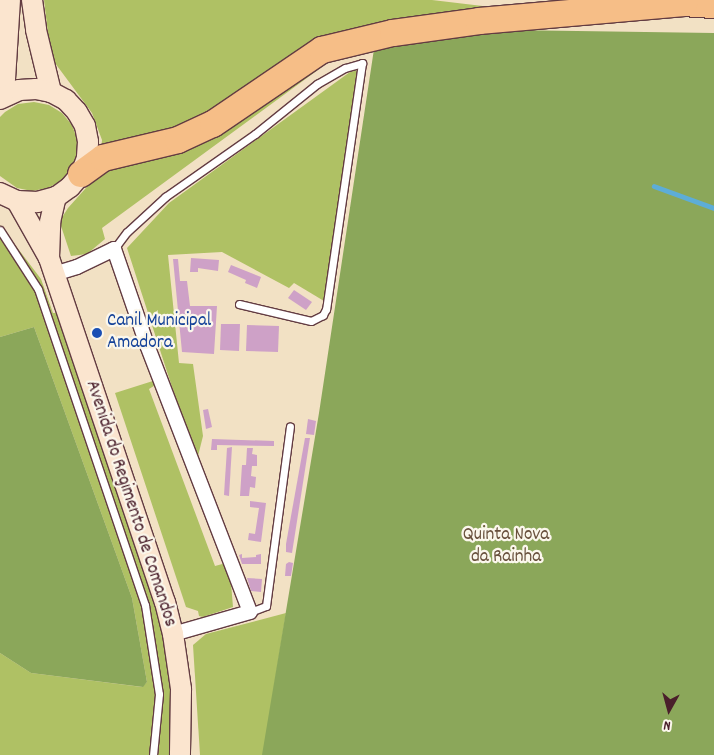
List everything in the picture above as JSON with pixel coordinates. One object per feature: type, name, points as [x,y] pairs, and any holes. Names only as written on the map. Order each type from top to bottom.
[{"type":"highway","points":[[647,0],[714,5]]},
{"type":"highway","points":[[81,174],[104,158],[178,140],[213,124],[322,50],[393,33],[479,21],[684,3]]},
{"type":"main road","points":[[8,197],[37,202],[56,197],[70,187],[81,174],[87,158],[88,142],[85,126],[71,106],[51,92],[36,89],[20,90],[2,97],[10,0]]},
{"type":"main road","points":[[32,0],[51,92]]},
{"type":"main road","name":"Avenida do Regimento de Comandos","points":[[8,197],[52,266],[152,562],[173,634],[181,689],[180,755]]},
{"type":"main road","name":"Avenida do Regimento de Comandos","points":[[52,266],[50,222],[56,197]]},
{"type":"street","points":[[52,266],[76,266],[114,249],[147,345],[250,612],[173,634]]},
{"type":"lane","points":[[114,249],[128,232],[165,197],[255,134],[317,84],[345,68],[362,63],[326,309],[323,315],[311,321],[239,304]]},
{"type":"lane","points":[[0,230],[38,289],[145,605],[159,694],[153,755]]},
{"type":"lane","points":[[250,612],[266,606],[290,427]]},
{"type":"green space","points":[[44,0],[432,0],[525,11],[398,26],[194,124],[101,150],[102,140],[92,113],[55,63],[49,42]]},
{"type":"green space","name":"Quinta Nova da Rainha","points":[[501,30],[714,33],[714,755],[262,755],[319,413],[374,49]]},
{"type":"green space","points":[[341,53],[102,228],[105,239],[87,254],[71,256],[60,223],[61,219],[68,208],[102,170]]},
{"type":"green space","points":[[358,70],[324,301],[294,283],[289,288],[222,252],[168,255],[179,363],[193,364],[203,436],[198,456],[183,421],[127,248],[169,203],[350,72]]},
{"type":"green space","points":[[34,102],[49,105],[62,113],[72,125],[77,139],[77,155],[72,169],[61,181],[48,188],[32,191],[17,188],[0,176],[0,117],[18,104]]},
{"type":"green space","points":[[0,225],[41,279],[53,313],[58,313],[163,628],[171,689],[170,755],[0,755],[0,653],[31,673],[142,687],[147,682],[132,598],[34,327],[0,337]]},
{"type":"green space","points":[[34,327],[132,598],[147,682],[143,687],[31,673],[0,653],[0,337]]},
{"type":"green space","points":[[156,380],[157,384],[149,389],[215,566],[226,563],[231,583],[233,607],[203,617],[199,616],[198,611],[186,607],[115,393]]},
{"type":"green space","points":[[286,613],[263,755],[200,755],[193,645],[206,634]]},
{"type":"building","points":[[191,258],[219,260],[218,271],[198,268],[198,272],[190,272]]},
{"type":"building","points":[[173,259],[178,259],[180,281],[187,281],[190,306],[217,306],[214,354],[182,352]]},
{"type":"building","points":[[231,265],[261,277],[257,288],[245,283],[246,280],[228,272]]},
{"type":"building","points":[[294,290],[312,302],[306,310],[288,298]]},
{"type":"building","points":[[221,324],[240,324],[239,351],[220,350]]},
{"type":"building","points":[[247,325],[279,326],[278,352],[246,351]]},
{"type":"building","points":[[208,409],[212,427],[206,429],[203,410]]},
{"type":"building","points":[[308,419],[316,421],[314,435],[306,434]]},
{"type":"building","points":[[305,438],[310,438],[292,553],[286,552],[286,544]]},
{"type":"building","points":[[212,439],[274,441],[274,446],[217,445],[217,450],[211,450]]},
{"type":"building","points":[[232,447],[229,496],[224,495],[227,448]]},
{"type":"building","points":[[247,448],[253,448],[252,454],[257,455],[257,466],[252,466],[251,476],[256,477],[255,488],[250,487],[249,496],[240,496],[242,465],[246,465]]},
{"type":"building","points":[[250,501],[266,503],[261,542],[248,540],[249,533],[255,534],[259,508],[250,507]]},
{"type":"building","points":[[242,554],[242,558],[256,557],[256,555],[261,554],[261,564],[242,564],[239,555]]},
{"type":"building","points":[[289,562],[293,563],[291,576],[285,576],[286,564]]},
{"type":"building","points":[[247,578],[262,579],[261,592],[251,591]]},
{"type":"waterway","points":[[654,186],[714,208]]},
{"type":"place","name":"Canil Municipal Amadora","points":[[97,333]]}]
